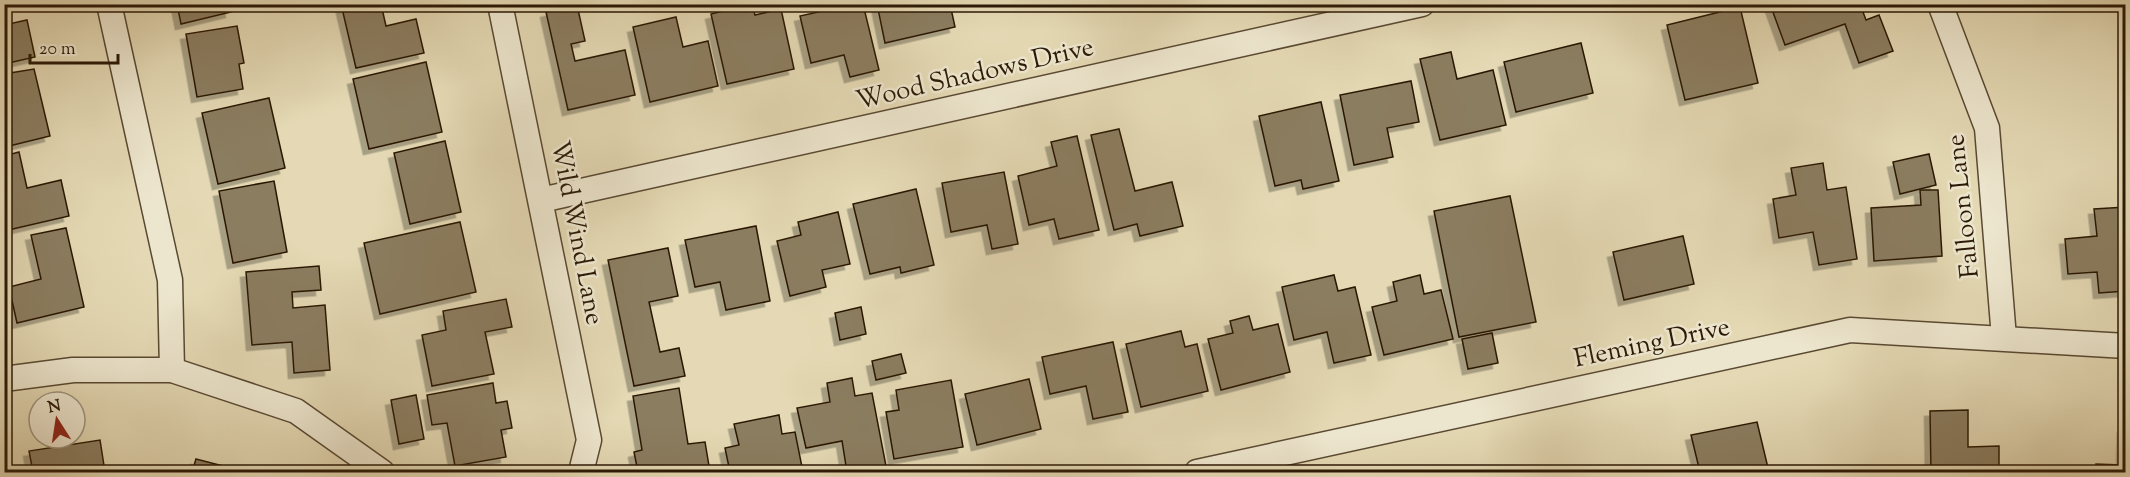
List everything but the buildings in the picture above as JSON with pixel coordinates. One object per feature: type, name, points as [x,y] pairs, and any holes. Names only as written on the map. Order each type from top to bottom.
[{"type":"street","points":[[109,4],[170,280],[172,370]]},
{"type":"street","name":"Wild Wind Lane","points":[[500,4],[589,441],[581,472]]},
{"type":"street","name":"Wood Shadows Drive","points":[[541,200],[1422,4]]},
{"type":"street","name":"Falloon Lane","points":[[1940,4],[1987,128],[2004,338]]},
{"type":"street","name":"Fleming Drive","points":[[1197,472],[1850,330],[2126,346]]},
{"type":"street","points":[[4,379],[73,370],[172,370],[296,411],[382,472]]}]
